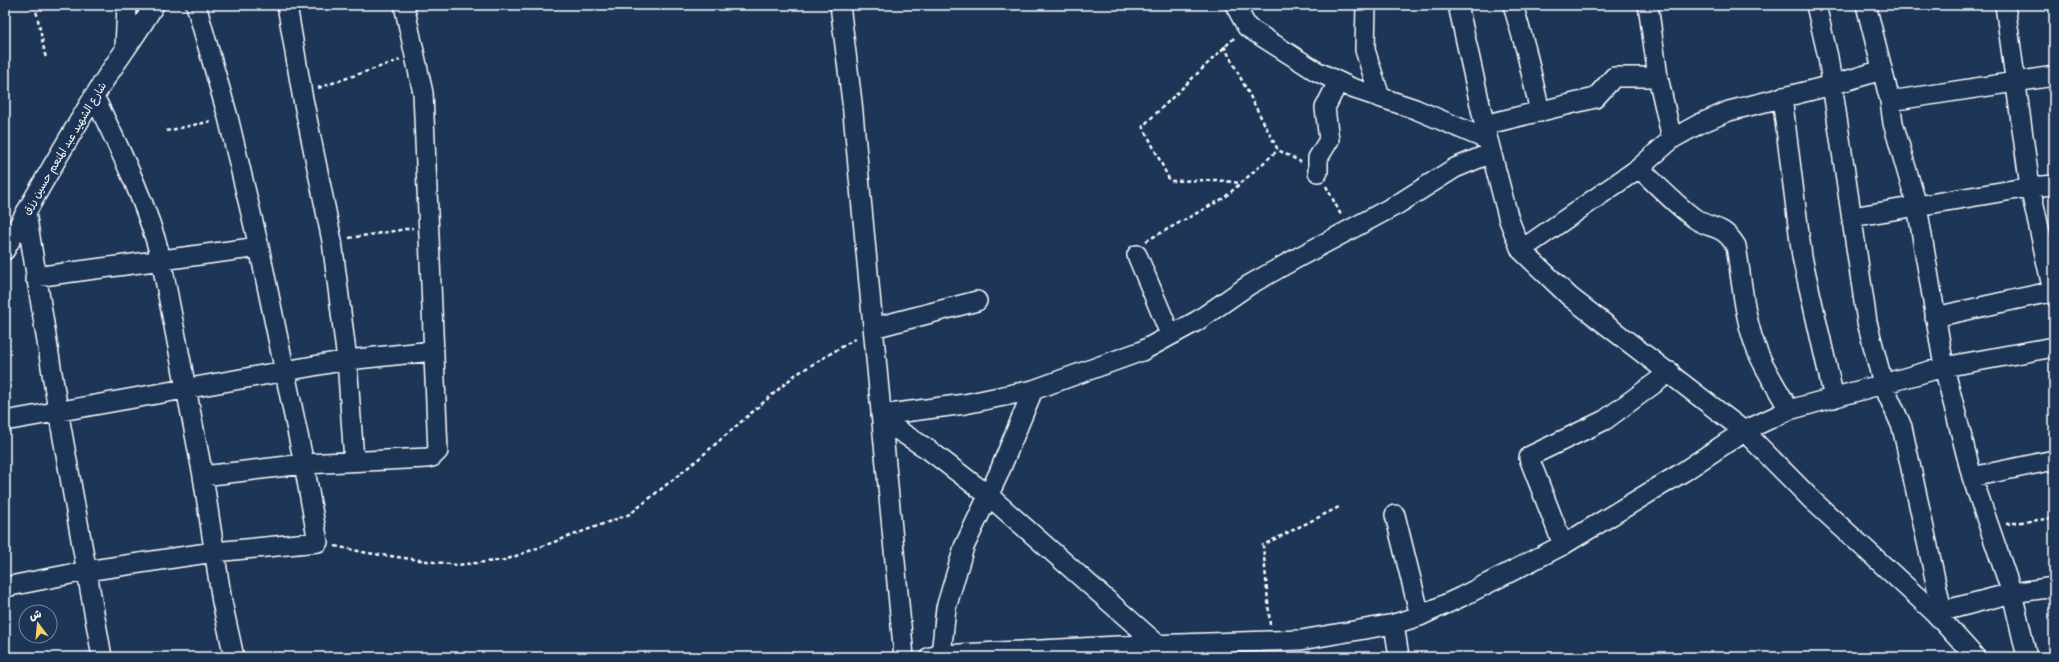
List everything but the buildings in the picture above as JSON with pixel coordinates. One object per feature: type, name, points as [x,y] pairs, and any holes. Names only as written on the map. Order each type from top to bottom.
[{"type":"street","points":[[125,48],[127,5]]},
{"type":"street","name":"شارع الشهيد عبد المنعم حسين رزق","points":[[5,250],[94,96],[125,48],[142,26],[154,5]]},
{"type":"street","points":[[5,587],[86,571],[214,552],[318,542],[304,464],[283,371],[259,247],[228,117],[196,5]]},
{"type":"street","points":[[287,5],[302,94],[332,241],[347,360],[354,461]]},
{"type":"street","points":[[203,476],[304,464],[427,458],[436,454],[438,451],[423,93],[404,5]]},
{"type":"street","points":[[840,5],[852,102],[904,657]]},
{"type":"street","points":[[1235,5],[1247,27],[1310,67],[1338,82],[1488,139]]},
{"type":"street","points":[[1366,5],[1364,10],[1365,50],[1380,97]]},
{"type":"street","points":[[1458,5],[1488,139],[1509,220],[1521,250],[1570,297],[1744,430],[1812,500],[1939,612],[1975,657]]},
{"type":"street","points":[[1513,5],[1526,50],[1540,112]]},
{"type":"street","points":[[1648,5],[1658,77],[1672,139]]},
{"type":"street","points":[[1816,5],[1832,86],[1867,322],[1883,384],[1902,427],[1939,612]]},
{"type":"street","points":[[1866,5],[1890,101],[1893,123],[1917,206],[1944,367],[1972,477],[2012,593],[2028,657]]},
{"type":"street","points":[[1936,317],[2054,293],[2030,187],[2014,82],[2005,5]]},
{"type":"street","points":[[1521,250],[1639,168],[1672,139],[1699,124],[1729,111],[1832,86],[1882,70]]},
{"type":"street","points":[[1890,101],[2054,76]]},
{"type":"street","points":[[881,418],[965,404],[1033,390],[1142,351],[1170,334],[1197,321],[1249,285],[1398,204],[1455,168],[1488,139],[1540,112],[1595,98],[1614,77],[1658,77]]},
{"type":"street","points":[[1318,172],[1318,158],[1329,140],[1325,108],[1338,82]]},
{"type":"street","points":[[94,96],[135,180],[152,223],[161,259],[203,476],[222,602],[234,657]]},
{"type":"street","points":[[1782,97],[1802,257],[1834,398]]},
{"type":"street","points":[[1639,168],[1694,218],[1722,229],[1736,246],[1752,338],[1759,354],[1790,410]]},
{"type":"street","points":[[1852,217],[2030,187],[2054,185]]},
{"type":"street","points":[[26,212],[58,410],[102,657]]},
{"type":"street","points":[[36,277],[259,247]]},
{"type":"street","points":[[1137,255],[1170,334]]},
{"type":"street","points":[[873,328],[977,301]]},
{"type":"street","points":[[1033,390],[989,496],[964,548],[950,590],[943,630],[936,656],[1119,652],[1157,644],[1272,641],[1299,649],[1394,624],[1420,616],[1563,545],[1683,472],[1744,430],[1790,410],[1944,367],[2054,347]]},
{"type":"street","points":[[5,421],[58,410],[347,360],[433,351]]},
{"type":"street","points":[[1563,545],[1529,458],[1530,456],[1605,420],[1670,372]]},
{"type":"street","points":[[881,418],[929,450],[989,496],[1157,644]]},
{"type":"street","points":[[1972,477],[2054,460]]},
{"type":"street","points":[[1395,515],[1420,616]]},
{"type":"street","points":[[1939,612],[2012,593],[2054,587]]},
{"type":"street","points":[[1394,624],[1399,657]]},
{"type":"path","points":[[35,5],[46,59]]},
{"type":"path","points":[[1726,5],[1726,8],[1739,5]]},
{"type":"path","points":[[1241,183],[1216,180],[1170,181],[1143,126],[1224,46],[1247,27]]},
{"type":"path","points":[[1137,255],[1143,242],[1224,198],[1278,150],[1224,46]]},
{"type":"path","points":[[302,94],[416,55]]},
{"type":"path","points":[[166,131],[228,117]]},
{"type":"path","points":[[332,241],[429,225]]},
{"type":"path","points":[[318,542],[367,553],[457,566],[505,560],[630,514],[696,461],[795,375],[830,352],[873,328]]},
{"type":"path","points":[[1272,641],[1263,545],[1339,507]]},
{"type":"path","points":[[1988,527],[2054,518]]}]
